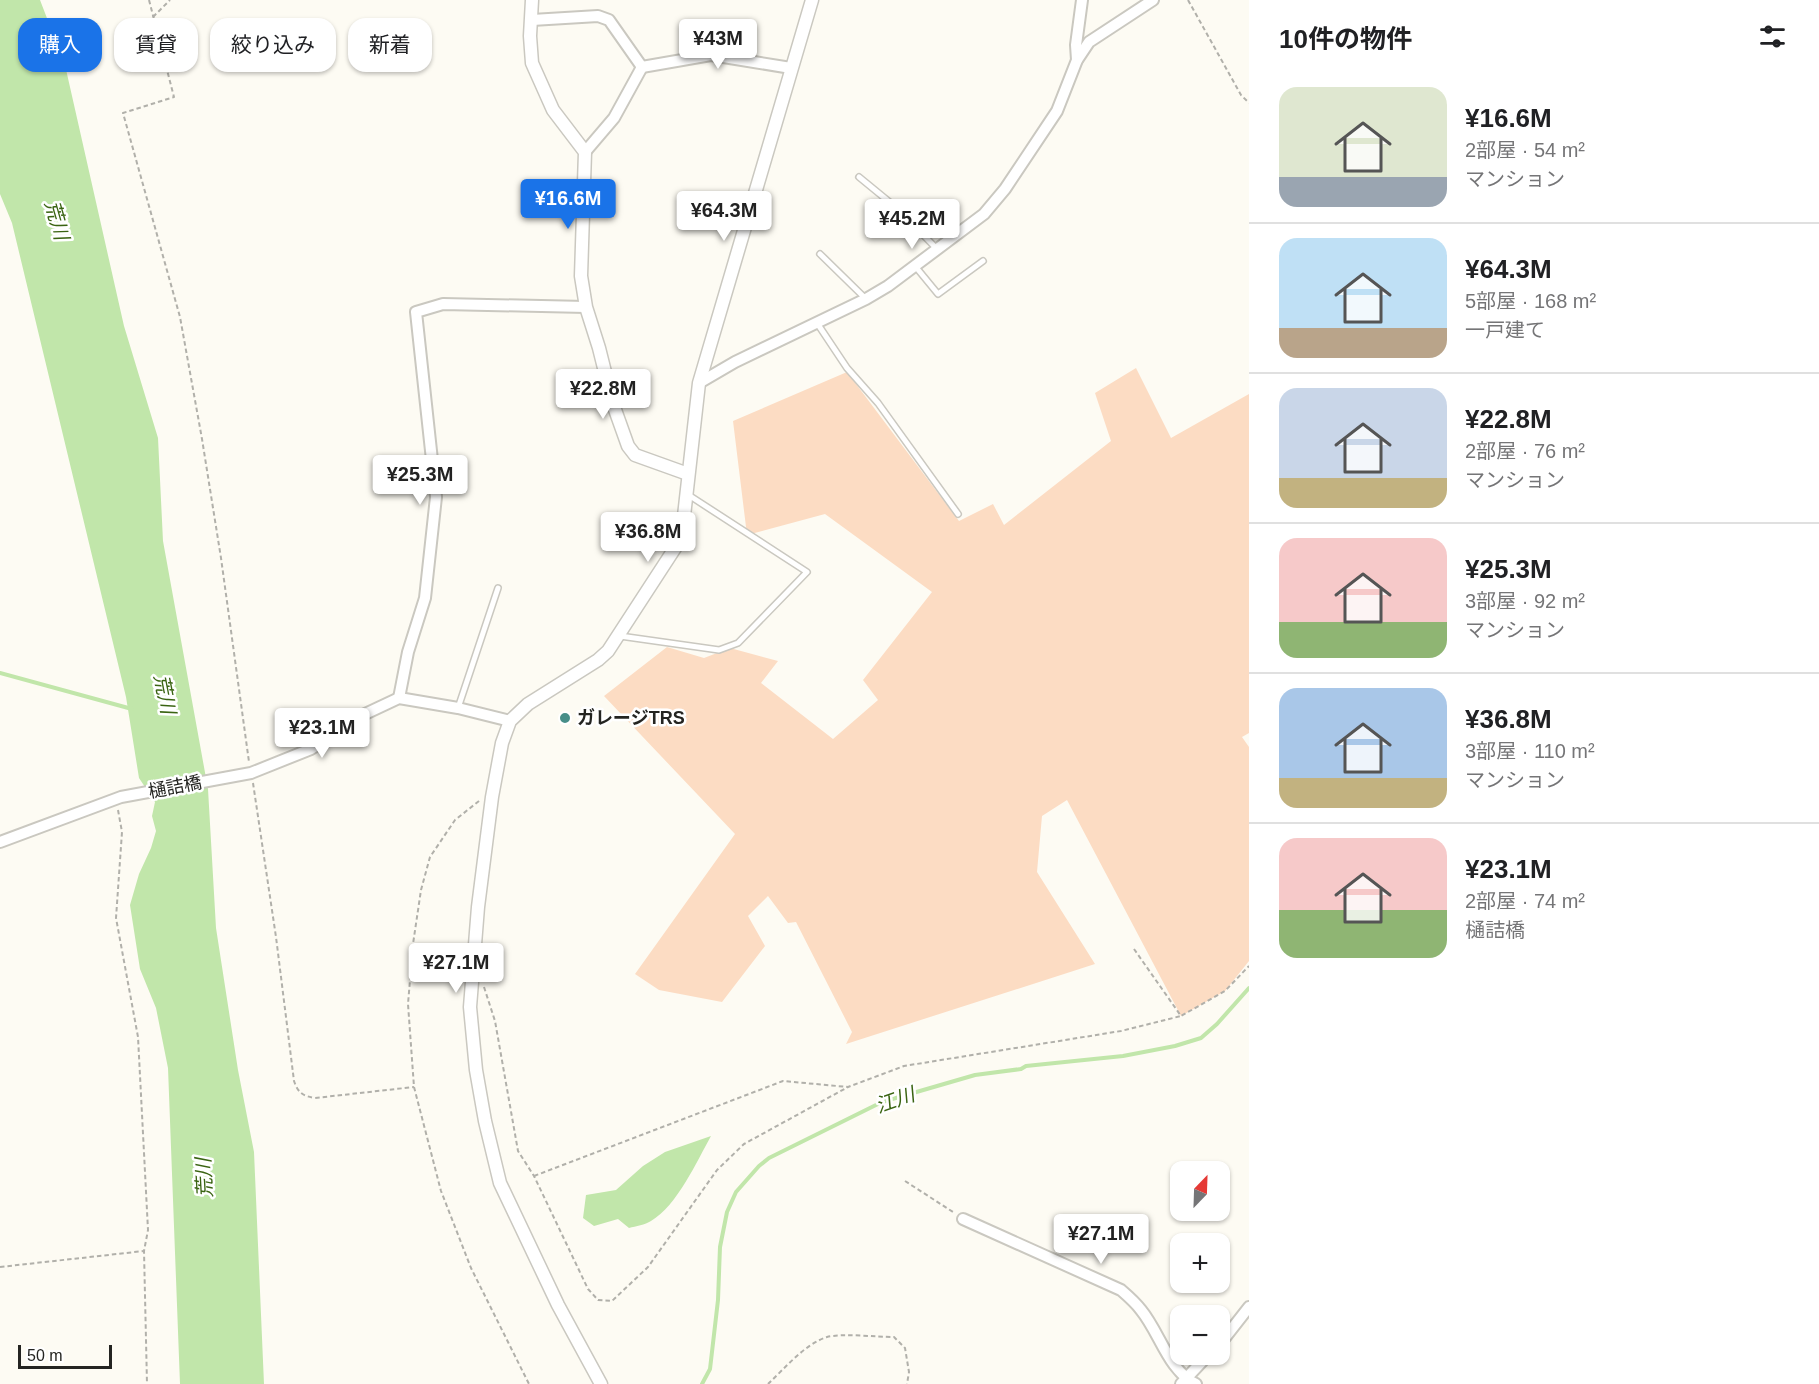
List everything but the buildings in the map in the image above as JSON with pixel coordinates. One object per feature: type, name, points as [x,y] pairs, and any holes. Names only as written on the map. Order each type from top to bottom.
[{"type":"street","points":[[532,0],[530,36],[532,63],[553,110],[585,152]]},
{"type":"street","points":[[601,1384],[558,1305],[500,1183],[485,1121],[476,1070],[470,1007],[478,907],[492,797],[502,743],[510,721],[528,704],[598,660],[608,651],[675,548],[684,516],[699,383],[812,0]]},
{"type":"street","points":[[1077,60],[1076,45],[1082,0]]},
{"type":"street","points":[[699,383],[735,362],[867,299],[888,286],[984,214],[1005,189],[1057,111],[1077,60],[1089,42],[1153,0]]},
{"type":"street","points":[[532,20],[598,16],[609,20],[642,67]]},
{"type":"street","points":[[642,67],[711,55],[791,68]]},
{"type":"street","points":[[642,67],[614,118],[585,152],[581,276],[586,307],[613,404],[628,446],[635,455],[688,474]]},
{"type":"street","points":[[510,721],[458,708],[399,698],[408,652],[425,598],[436,497],[416,312],[443,304],[586,307]]},
{"type":"street","name":"樋詰橋","points":[[0,842],[119,798],[251,773],[311,749],[365,714],[399,698]]},
{"type":"street","points":[[963,1219],[1121,1290],[1142,1310],[1174,1364],[1188,1382],[1201,1365]]},
{"type":"street","points":[[1230,1331],[1249,1307]]},
{"type":"lane","points":[[859,177],[898,209],[937,249]]},
{"type":"lane","points":[[820,254],[867,299]]},
{"type":"lane","points":[[915,266],[938,294],[983,261]]},
{"type":"lane","points":[[817,323],[847,368],[878,403],[958,514]]},
{"type":"lane","points":[[618,636],[719,650],[738,642],[807,572],[687,494]]},
{"type":"lane","points":[[458,708],[498,588]]},
{"type":"path","points":[[148,0],[174,97],[123,113],[180,317],[219,546],[276,937],[294,1081],[298,1091],[305,1096],[315,1098],[414,1088]]},
{"type":"path","points":[[153,17],[170,0]]},
{"type":"path","points":[[1188,0],[1241,95],[1249,103]]},
{"type":"path","points":[[492,797],[475,802],[455,820],[430,857],[421,890],[413,944],[408,1004],[414,1088],[441,1191],[471,1268],[529,1384]]},
{"type":"path","points":[[119,798],[122,832],[116,918],[138,1037],[148,1230],[144,1251],[147,1384]]},
{"type":"path","points":[[1134,949],[1181,1016]]},
{"type":"path","points":[[482,979],[495,1021],[518,1151],[534,1176],[588,1290],[598,1299],[612,1301],[648,1267],[717,1170],[744,1144],[848,1087],[904,1066],[1121,1031],[1181,1016],[1225,991],[1249,966]]},
{"type":"path","points":[[534,1176],[783,1081],[848,1087]]},
{"type":"path","points":[[905,1181],[963,1219]]},
{"type":"path","points":[[0,1268],[144,1251]]},
{"type":"path","points":[[768,1384],[816,1342],[829,1337],[894,1337],[904,1348],[909,1372],[907,1384]]},
{"type":"shaded area","points":[[1136,368],[1171,438],[1249,394],[1249,733],[1242,737],[1249,747],[1249,961],[1225,991],[1181,1016],[1067,800],[1042,816],[1037,872],[1095,964],[846,1044],[852,1032],[796,922],[788,923],[768,896],[748,916],[765,946],[722,1002],[659,990],[635,974],[735,834],[604,696],[667,647],[704,658],[730,648],[778,661],[761,683],[833,739],[878,700],[863,680],[932,592],[825,514],[747,535],[733,421],[847,372],[959,521],[993,504],[1004,525],[1111,441],[1095,393]]},
{"type":"water","name":"荒川","points":[[0,0],[40,0],[47,18],[18,18],[18,72],[67,72],[124,326],[158,438],[163,541],[208,789],[216,928],[238,1070],[254,1152],[264,1384],[180,1384],[168,1068],[156,1008],[140,969],[130,905],[156,831],[152,816],[155,802],[139,778],[126,697],[12,223],[0,194]]},
{"type":"water","points":[[711,1136],[678,1194],[651,1221],[629,1228],[618,1219],[594,1226],[583,1218],[586,1195],[616,1190],[643,1166],[665,1152]]},
{"type":"waterway","points":[[0,673],[132,709]]},
{"type":"waterway","name":"江川","points":[[702,1384],[710,1369],[718,1300],[720,1247],[727,1212],[736,1192],[769,1158],[882,1102],[975,1075],[1021,1069],[1026,1066],[1123,1056],[1175,1046],[1201,1038],[1217,1024],[1249,988]]},
{"type":"place","name":"ガレージTRS","points":[[565,718]]}]
